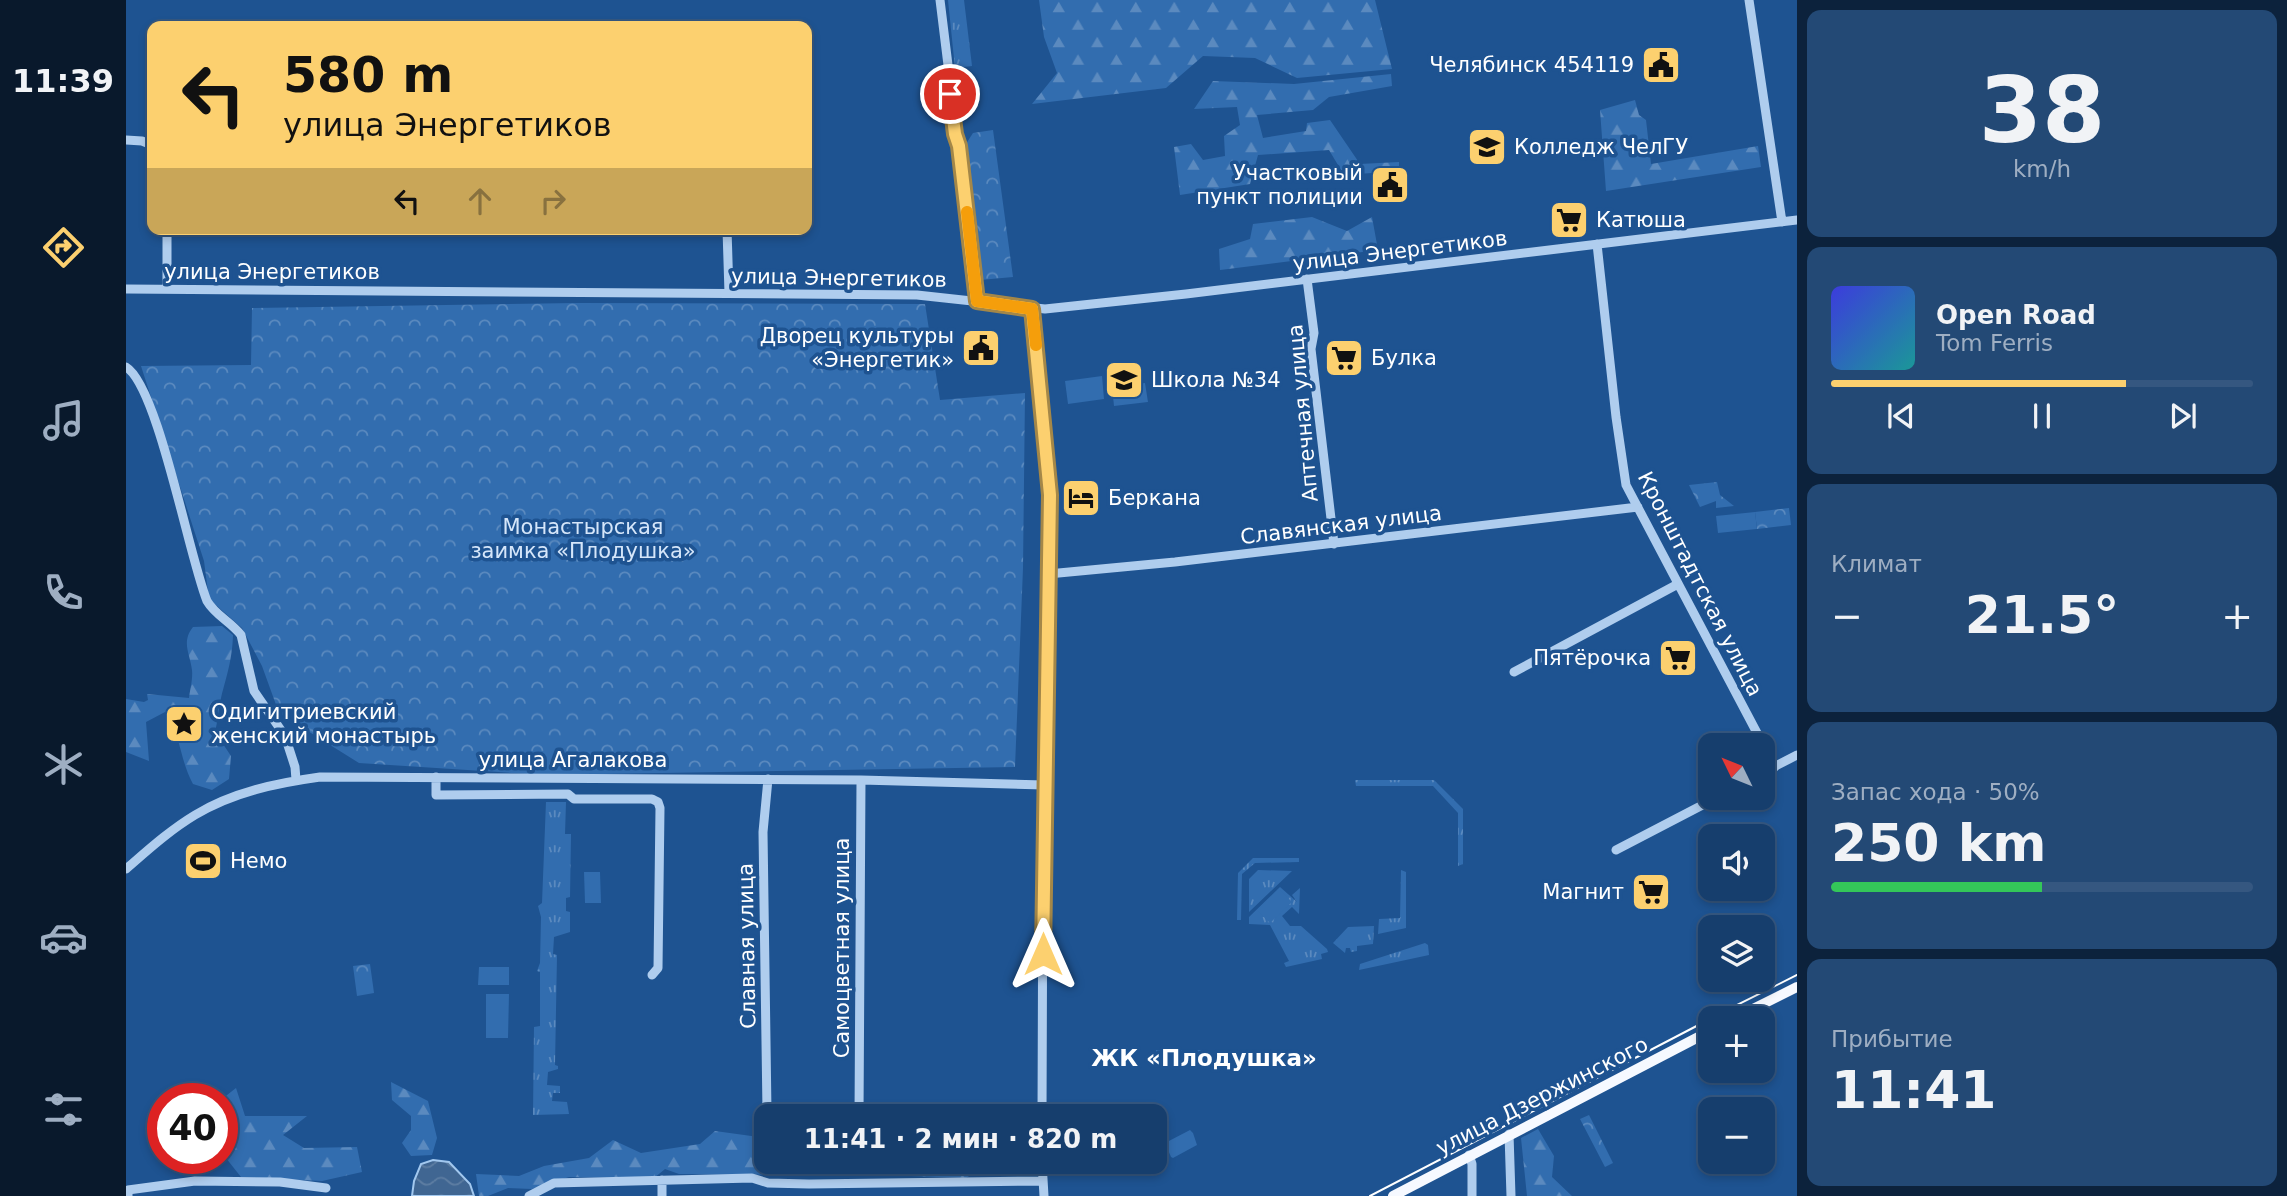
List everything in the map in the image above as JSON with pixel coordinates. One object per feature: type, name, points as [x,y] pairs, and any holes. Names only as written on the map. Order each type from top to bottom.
[{"type":"main road","points":[[1759,1006],[1797,987]]},
{"type":"main road","name":"улица Дзержинского","points":[[1393,1196],[1698,1037]]},
{"type":"street","points":[[940,0],[977,301]]},
{"type":"street","points":[[1749,0],[1782,222]]},
{"type":"street","points":[[126,140],[147,143]]},
{"type":"street","name":"улица Энергетиков","points":[[126,289],[917,295],[1032,309],[1797,220]]},
{"type":"street","points":[[167,235],[167,289]]},
{"type":"street","points":[[727,235],[729,293]]},
{"type":"street","name":"Кронштадтская улица","points":[[1597,244],[1625,479],[1757,733]]},
{"type":"street","name":"Аптечная улица","points":[[1307,279],[1314,333],[1311,349],[1334,544]]},
{"type":"street","points":[[1032,309],[1050,495],[1044,785],[1042,1104]]},
{"type":"street","points":[[126,367],[138,378],[152,409],[200,584],[215,613],[235,627],[241,635],[254,691],[285,736],[295,767],[296,780]]},
{"type":"street","name":"Славянская улица","points":[[1048,575],[1638,508]]},
{"type":"street","points":[[1514,672],[1678,584]]},
{"type":"street","points":[[1775,767],[1797,755]]},
{"type":"street","name":"улица Агалакова","points":[[126,869],[178,826],[210,807],[260,788],[296,780],[335,776],[861,780],[1044,785]]},
{"type":"street","points":[[436,776],[436,795],[568,794],[574,799],[652,799],[657,802],[660,808],[658,968],[652,975]]},
{"type":"street","name":"Славная улица","points":[[768,779],[763,832],[768,1104]]},
{"type":"street","name":"Самоцветная улица","points":[[859,1104],[861,780]]},
{"type":"street","points":[[1616,850],[1698,807]]},
{"type":"street","points":[[1509,1134],[1511,1196]]},
{"type":"street","points":[[1469,1155],[1472,1164],[1472,1196]]},
{"type":"street","points":[[1043,1174],[1044,1196]]},
{"type":"street","points":[[530,1196],[554,1183],[752,1178],[768,1183],[809,1184],[1043,1181]]},
{"type":"street","points":[[128,1193],[195,1181],[279,1182],[326,1188]]},
{"type":"street","points":[[662,1181],[662,1196]]},
{"type":"street","points":[[809,1184],[809,1196]]},
{"type":"green space","points":[[948,0],[964,0],[972,66],[955,68]]},
{"type":"green space","points":[[1039,0],[1375,0],[1392,69],[1297,78],[1255,58],[1203,56],[1166,88],[1032,104],[1057,73],[1044,37]]},
{"type":"green space","points":[[1391,74],[1392,86],[1329,97],[1313,110],[1257,115],[1263,138],[1306,131],[1307,123],[1330,120],[1360,164],[1399,162],[1399,171],[1344,175],[1329,150],[1258,155],[1250,184],[1180,195],[1174,147],[1191,144],[1203,160],[1225,156],[1224,136],[1240,125],[1237,107],[1194,109],[1213,81],[1294,84]]},
{"type":"green space","points":[[1635,100],[1639,115],[1646,120],[1651,164],[1758,146],[1761,167],[1606,191],[1600,110]]},
{"type":"green space","points":[[993,130],[1013,277],[980,280],[964,147],[973,133]]},
{"type":"green space","points":[[1312,217],[1347,231],[1372,217],[1378,250],[1220,270],[1219,249],[1250,239],[1253,224]]},
{"type":"green space","name":"Монастырская заимка «Плодушка»","points":[[578,303],[925,304],[940,400],[1025,393],[1023,568],[1015,767],[544,775],[359,763],[279,713],[262,666],[242,628],[209,599],[204,561],[141,366],[251,365],[252,308]]},
{"type":"green space","points":[[1102,376],[1104,399],[1068,404],[1065,381]]},
{"type":"green space","points":[[1145,383],[1148,402],[1114,406],[1112,387]]},
{"type":"green space","points":[[1717,482],[1720,495],[1734,506],[1716,508],[1716,501],[1700,507],[1689,485]]},
{"type":"green space","points":[[1789,508],[1791,525],[1757,529],[1755,512]]},
{"type":"green space","points":[[1755,512],[1757,529],[1718,533],[1716,516]]},
{"type":"green space","points":[[222,626],[233,635],[215,732],[231,756],[229,779],[212,790],[193,784],[175,730],[165,712],[146,722],[149,761],[126,752],[126,699],[144,702],[148,700],[147,694],[189,698],[192,673],[187,643],[189,632],[193,627]]},
{"type":"green space","points":[[1355,780],[1434,780],[1463,809],[1463,864],[1458,866],[1458,813],[1433,786],[1356,786]]},
{"type":"green space","points":[[546,802],[566,802],[565,834],[571,834],[570,897],[566,898],[566,911],[570,912],[570,932],[554,937],[553,954],[557,955],[555,1065],[558,1069],[548,1072],[547,1085],[560,1086],[560,1093],[553,1093],[552,1101],[567,1102],[569,1114],[533,1115],[534,1027],[540,1026],[540,972],[537,971],[540,963],[541,917],[538,906],[542,903]]},
{"type":"green space","points":[[1253,858],[1299,858],[1299,862],[1255,863],[1242,874],[1241,920],[1237,920],[1238,873]]},
{"type":"green space","points":[[1258,870],[1292,871],[1249,912],[1249,879]]},
{"type":"green space","points":[[1401,870],[1406,872],[1406,928],[1378,934],[1379,919],[1400,918]]},
{"type":"green space","points":[[584,872],[600,872],[601,903],[585,903]]},
{"type":"green space","points":[[1280,887],[1297,902],[1292,895],[1300,888],[1299,914],[1292,907],[1282,916],[1290,926],[1301,926],[1327,949],[1328,952],[1321,954],[1322,959],[1286,967],[1284,963],[1289,961],[1270,925],[1249,924],[1249,917]]},
{"type":"green space","points":[[1279,889],[1292,902],[1270,923],[1257,910]]},
{"type":"green space","points":[[1374,926],[1373,944],[1357,946],[1357,951],[1351,952],[1350,948],[1346,948],[1345,953],[1333,943],[1348,927]]},
{"type":"green space","points":[[1425,943],[1428,945],[1429,955],[1359,970],[1360,964]]},
{"type":"green space","points":[[370,964],[374,993],[357,996],[353,966]]},
{"type":"green space","points":[[479,967],[509,967],[509,985],[478,985]]},
{"type":"green space","points":[[486,994],[509,994],[508,1038],[486,1038]]},
{"type":"green space","points":[[1156,1050],[1202,1050],[1202,1061],[1176,1061],[1176,1066],[1156,1066]]},
{"type":"green space","points":[[391,1082],[428,1101],[437,1138],[432,1155],[411,1156],[402,1143],[411,1130],[411,1116],[392,1100]]},
{"type":"green space","points":[[238,1094],[245,1116],[307,1116],[283,1135],[304,1148],[357,1147],[362,1172],[322,1181],[241,1177],[238,1173]]},
{"type":"green space","points":[[1589,1115],[1613,1163],[1605,1167],[1580,1119]]},
{"type":"green space","points":[[1538,1129],[1554,1156],[1552,1177],[1572,1196],[1527,1196],[1521,1138]]},
{"type":"green space","points":[[1190,1130],[1197,1145],[1173,1158],[1167,1142]]},
{"type":"green space","points":[[715,1131],[754,1136],[754,1174],[805,1175],[679,1174],[665,1169],[654,1178],[569,1177],[532,1189],[508,1188],[488,1196],[479,1196],[476,1174],[519,1176],[544,1166],[589,1158],[613,1140],[641,1153],[700,1144]]},
{"type":"green space","points":[[911,1174],[972,1174],[966,1178]]},
{"type":"water","points":[[433,1160],[449,1162],[470,1184],[474,1196],[412,1196],[414,1181],[421,1164]]},
{"type":"tram line","points":[[1735,1006],[1797,975]]},
{"type":"tram line","points":[[1370,1196],[1698,1025]]},
{"type":"slow traffic","points":[[967,212],[977,301],[1032,309],[1036,345]]},
{"type":"place","name":"Челябинск 454119","points":[[1661,65]]},
{"type":"place","name":"Колледж ЧелГУ","points":[[1487,147]]},
{"type":"place","name":"Участковый пункт полиции","points":[[1390,185]]},
{"type":"place","name":"Катюша","points":[[1569,220]]},
{"type":"place","name":"Дворец культуры «Энергетик»","points":[[981,348]]},
{"type":"place","name":"Булка","points":[[1344,358]]},
{"type":"place","name":"Школа №34","points":[[1124,380]]},
{"type":"place","name":"Беркана","points":[[1081,498]]},
{"type":"place","name":"Пятёрочка","points":[[1678,658]]},
{"type":"place","name":"Одигитриевский женский монастырь","points":[[184,724]]},
{"type":"place","name":"Немо","points":[[203,861]]},
{"type":"place","name":"Магнит","points":[[1651,892]]},
{"type":"district","name":"ЖК «Плодушка»","points":[[1204,1058]]},
{"type":"route","points":[[950,94],[959,146],[977,301],[1032,309],[1050,495],[1043,954]]}]
